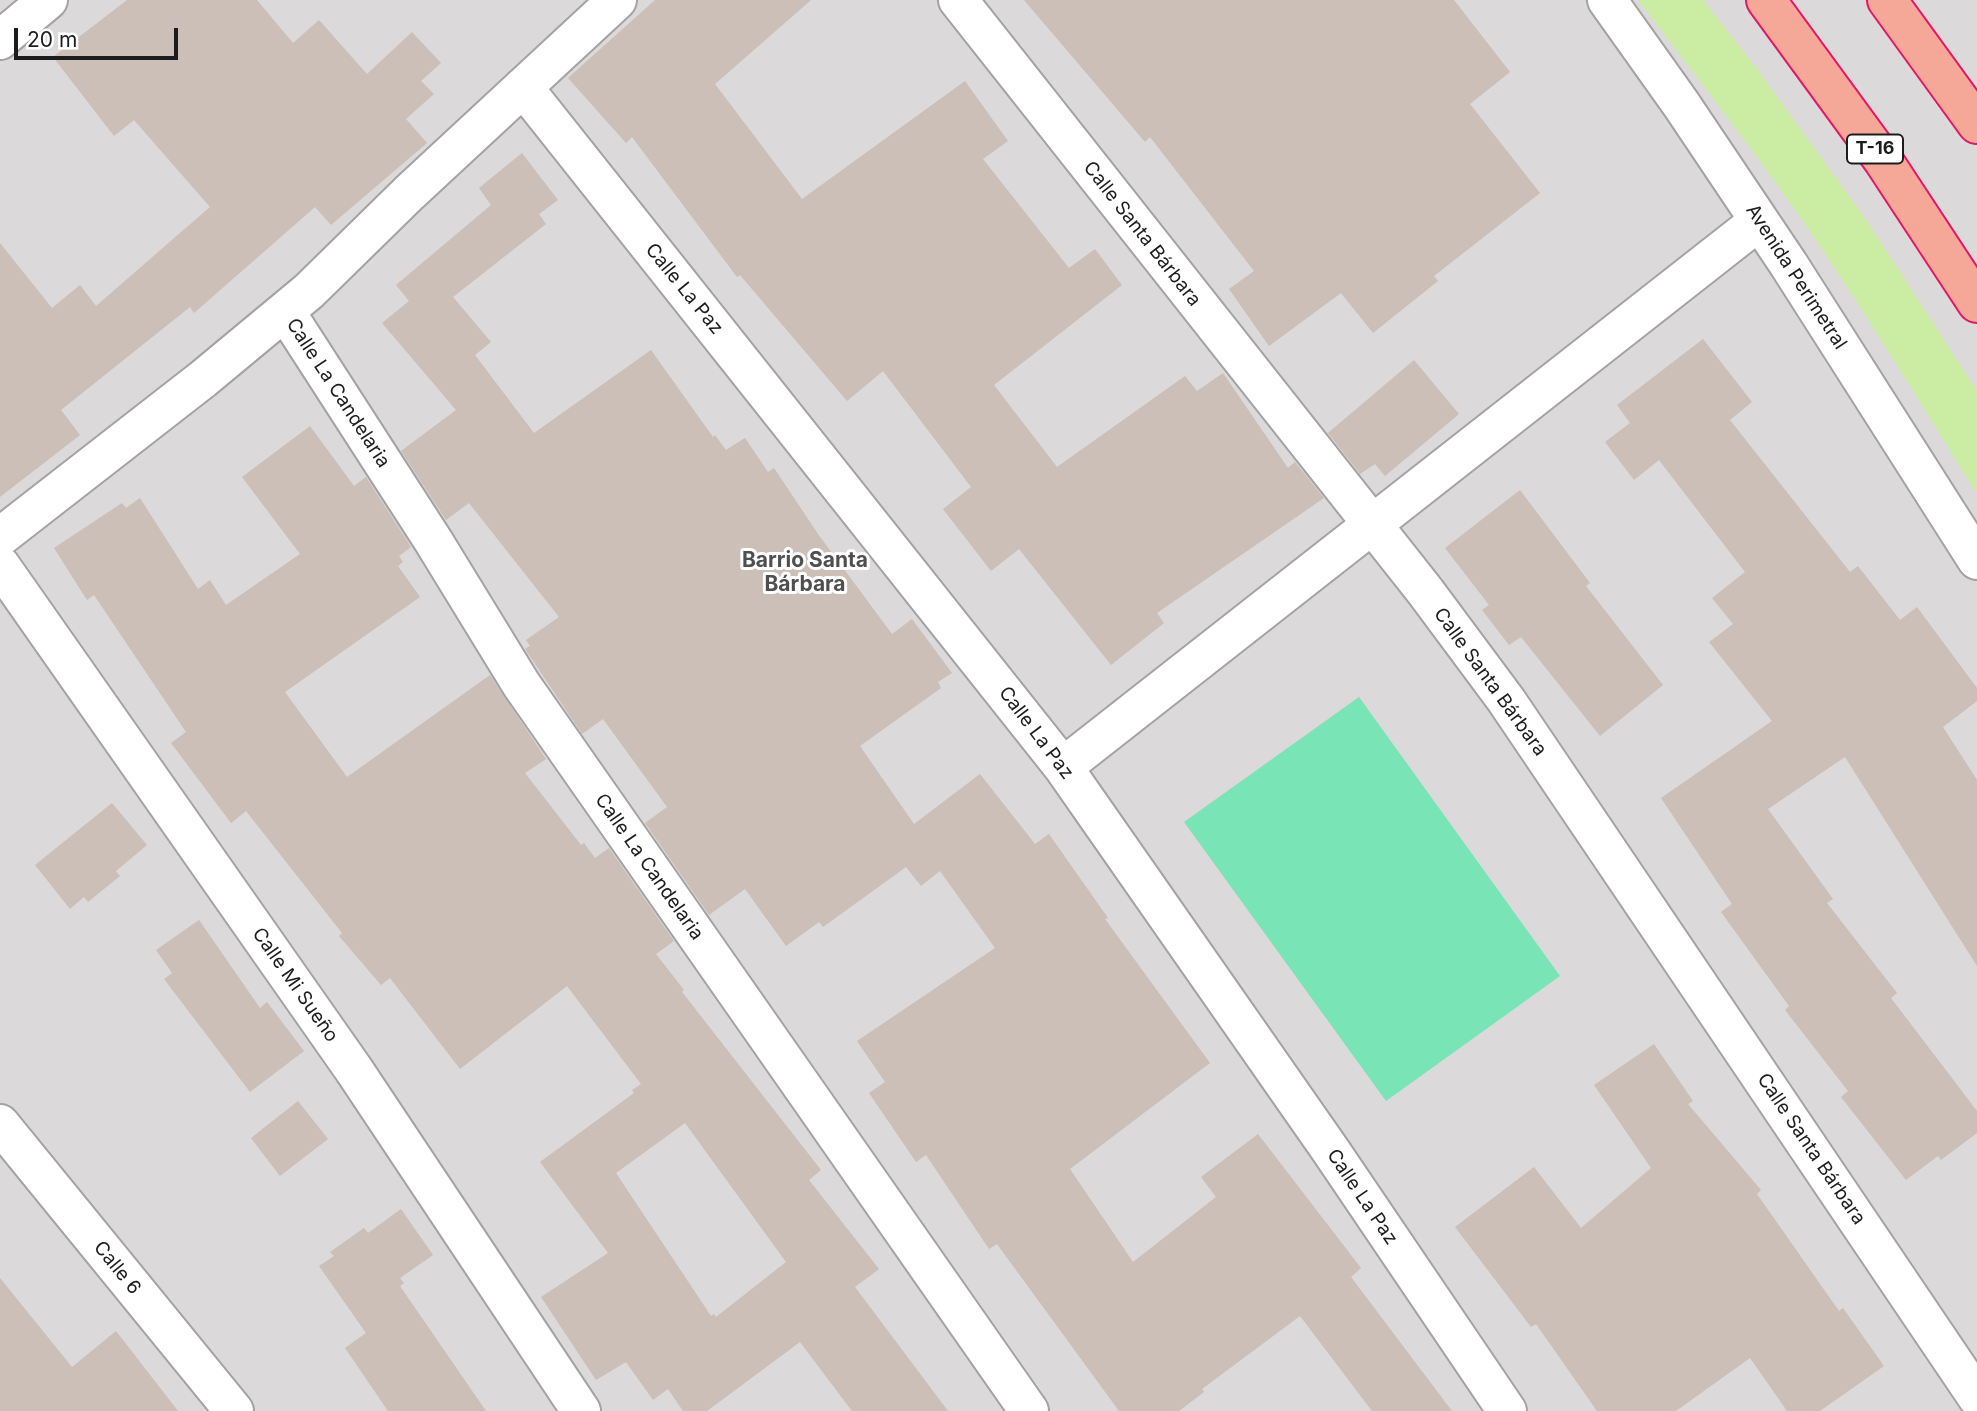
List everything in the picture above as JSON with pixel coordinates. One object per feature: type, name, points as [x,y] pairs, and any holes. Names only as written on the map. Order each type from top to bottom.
[{"type":"highway","name":"T-16","points":[[1766,0],[1884,160],[1977,303]]},
{"type":"highway","points":[[1887,0],[1977,124]]},
{"type":"street","points":[[0,40],[48,0]]},
{"type":"street","points":[[0,537],[285,311],[617,0]]},
{"type":"street","name":"Calle Santa Bárbara","points":[[957,0],[1372,525],[1506,700],[1977,1397]]},
{"type":"street","name":"Avenida Perimetral","points":[[1607,0],[1759,221],[1977,560]]},
{"type":"street","name":"Calle La Paz","points":[[523,87],[1063,767],[1331,1152],[1507,1411]]},
{"type":"street","points":[[1063,767],[1759,221]]},
{"type":"street","name":"Calle La Candelaria","points":[[285,311],[434,542],[521,684],[1029,1411]]},
{"type":"street","name":"Calle Mi Sueño","points":[[0,565],[354,1070],[581,1411]]},
{"type":"street","name":"Calle 6","points":[[0,1124],[234,1411]]},
{"type":"shaded area","points":[[0,0],[1977,0],[1977,1411],[0,1411]]},
{"type":"green space","points":[[1638,0],[1703,0],[1757,69],[1867,221],[1977,391],[1977,494],[1870,322],[1803,221]]},
{"type":"green space","points":[[1359,697],[1560,976],[1386,1101],[1184,822]]},
{"type":"building","points":[[127,0],[257,0],[293,43],[319,20],[367,74],[412,32],[441,63],[421,81],[434,94],[406,119],[427,143],[331,225],[315,207],[194,313],[190,307],[61,410],[80,435],[0,497],[0,243],[52,308],[80,285],[96,306],[210,207],[134,120],[114,136],[53,57]]},
{"type":"building","points":[[655,0],[811,0],[715,84],[802,199],[965,81],[1008,141],[983,159],[1069,268],[1095,249],[1122,285],[994,385],[1057,467],[1185,376],[1197,391],[1223,373],[1288,468],[1295,462],[1324,498],[1157,613],[1164,623],[1111,665],[1019,549],[991,571],[943,509],[971,487],[883,371],[847,401],[740,275],[737,277],[632,137],[626,143],[568,78]]},
{"type":"building","points":[[1024,0],[1454,0],[1510,72],[1470,104],[1540,193],[1434,276],[1438,281],[1373,333],[1341,293],[1269,346],[1229,289],[1254,271],[1150,137],[1145,142]]},
{"type":"building","points":[[522,153],[558,200],[539,214],[546,224],[453,297],[491,342],[475,355],[534,433],[651,350],[713,437],[715,435],[726,450],[745,438],[768,472],[774,468],[818,534],[892,634],[912,619],[952,673],[938,682],[941,688],[860,746],[914,824],[980,774],[1035,844],[1049,834],[1108,918],[1105,919],[1210,1063],[1070,1169],[1133,1262],[1216,1197],[1201,1177],[1258,1134],[1361,1268],[1351,1277],[1452,1411],[1372,1411],[1300,1316],[1202,1389],[1204,1392],[1179,1411],[1119,1411],[997,1244],[989,1249],[926,1155],[916,1162],[869,1093],[885,1082],[857,1041],[995,948],[940,871],[921,886],[906,867],[823,927],[819,922],[786,946],[745,889],[709,915],[645,823],[667,807],[603,719],[582,734],[525,649],[530,646],[526,640],[559,617],[469,503],[446,520],[401,451],[456,410],[382,323],[409,301],[396,285],[491,205],[479,188]]},
{"type":"building","points":[[1703,339],[1752,402],[1730,420],[1850,572],[1858,566],[1900,620],[1917,607],[1977,688],[1977,701],[1943,727],[1977,780],[1977,966],[1845,757],[1768,809],[1833,899],[1827,903],[1897,993],[1891,998],[1977,1111],[1977,1133],[1941,1160],[1938,1156],[1906,1180],[1841,1097],[1848,1091],[1785,1010],[1789,1006],[1721,912],[1732,904],[1661,798],[1772,721],[1709,642],[1733,624],[1712,598],[1745,572],[1659,460],[1634,480],[1605,442],[1630,423],[1617,405]]},
{"type":"building","points":[[1414,360],[1459,414],[1385,476],[1375,464],[1360,474],[1328,433]]},
{"type":"building","points":[[310,426],[354,486],[366,477],[411,547],[399,556],[403,562],[398,566],[420,597],[285,692],[347,777],[490,675],[546,759],[525,773],[581,845],[584,843],[595,858],[609,848],[674,941],[656,954],[684,990],[682,992],[821,1170],[809,1180],[879,1269],[855,1287],[948,1411],[852,1411],[800,1342],[707,1411],[683,1411],[668,1389],[653,1400],[626,1362],[596,1380],[541,1297],[608,1253],[540,1162],[634,1093],[632,1090],[641,1084],[567,986],[460,1069],[390,978],[381,985],[339,936],[342,933],[246,811],[231,823],[171,743],[186,732],[94,595],[87,600],[54,548],[122,503],[126,508],[140,498],[198,589],[210,580],[226,605],[300,554],[242,477]],"holes":[[[685,1123],[786,1262],[716,1317],[714,1314],[711,1316],[616,1173]]]},
{"type":"building","points":[[1520,490],[1590,583],[1586,586],[1663,685],[1600,736],[1521,637],[1509,645],[1482,610],[1489,605],[1445,548]]},
{"type":"building","points":[[112,803],[147,845],[116,871],[120,876],[88,902],[84,897],[70,909],[35,865]]},
{"type":"building","points":[[199,920],[260,1008],[267,1002],[304,1051],[250,1092],[164,979],[172,973],[156,950]]},
{"type":"building","points":[[1654,1044],[1693,1101],[1688,1104],[1761,1190],[1757,1194],[1839,1311],[1843,1308],[1884,1366],[1820,1411],[1787,1411],[1750,1358],[1676,1411],[1597,1411],[1536,1324],[1531,1327],[1455,1227],[1534,1167],[1581,1228],[1651,1168],[1594,1085]]},
{"type":"building","points":[[298,1101],[328,1139],[280,1176],[251,1138]]},
{"type":"building","points":[[401,1209],[433,1255],[400,1278],[404,1283],[400,1286],[486,1411],[388,1411],[345,1348],[366,1333],[319,1266],[334,1256],[330,1252],[364,1228],[368,1233]]},
{"type":"building","points":[[0,1278],[72,1367],[116,1331],[178,1411],[0,1411]]},
{"type":"district","name":"Barrio Santa Bárbara","points":[[805,573]]}]
